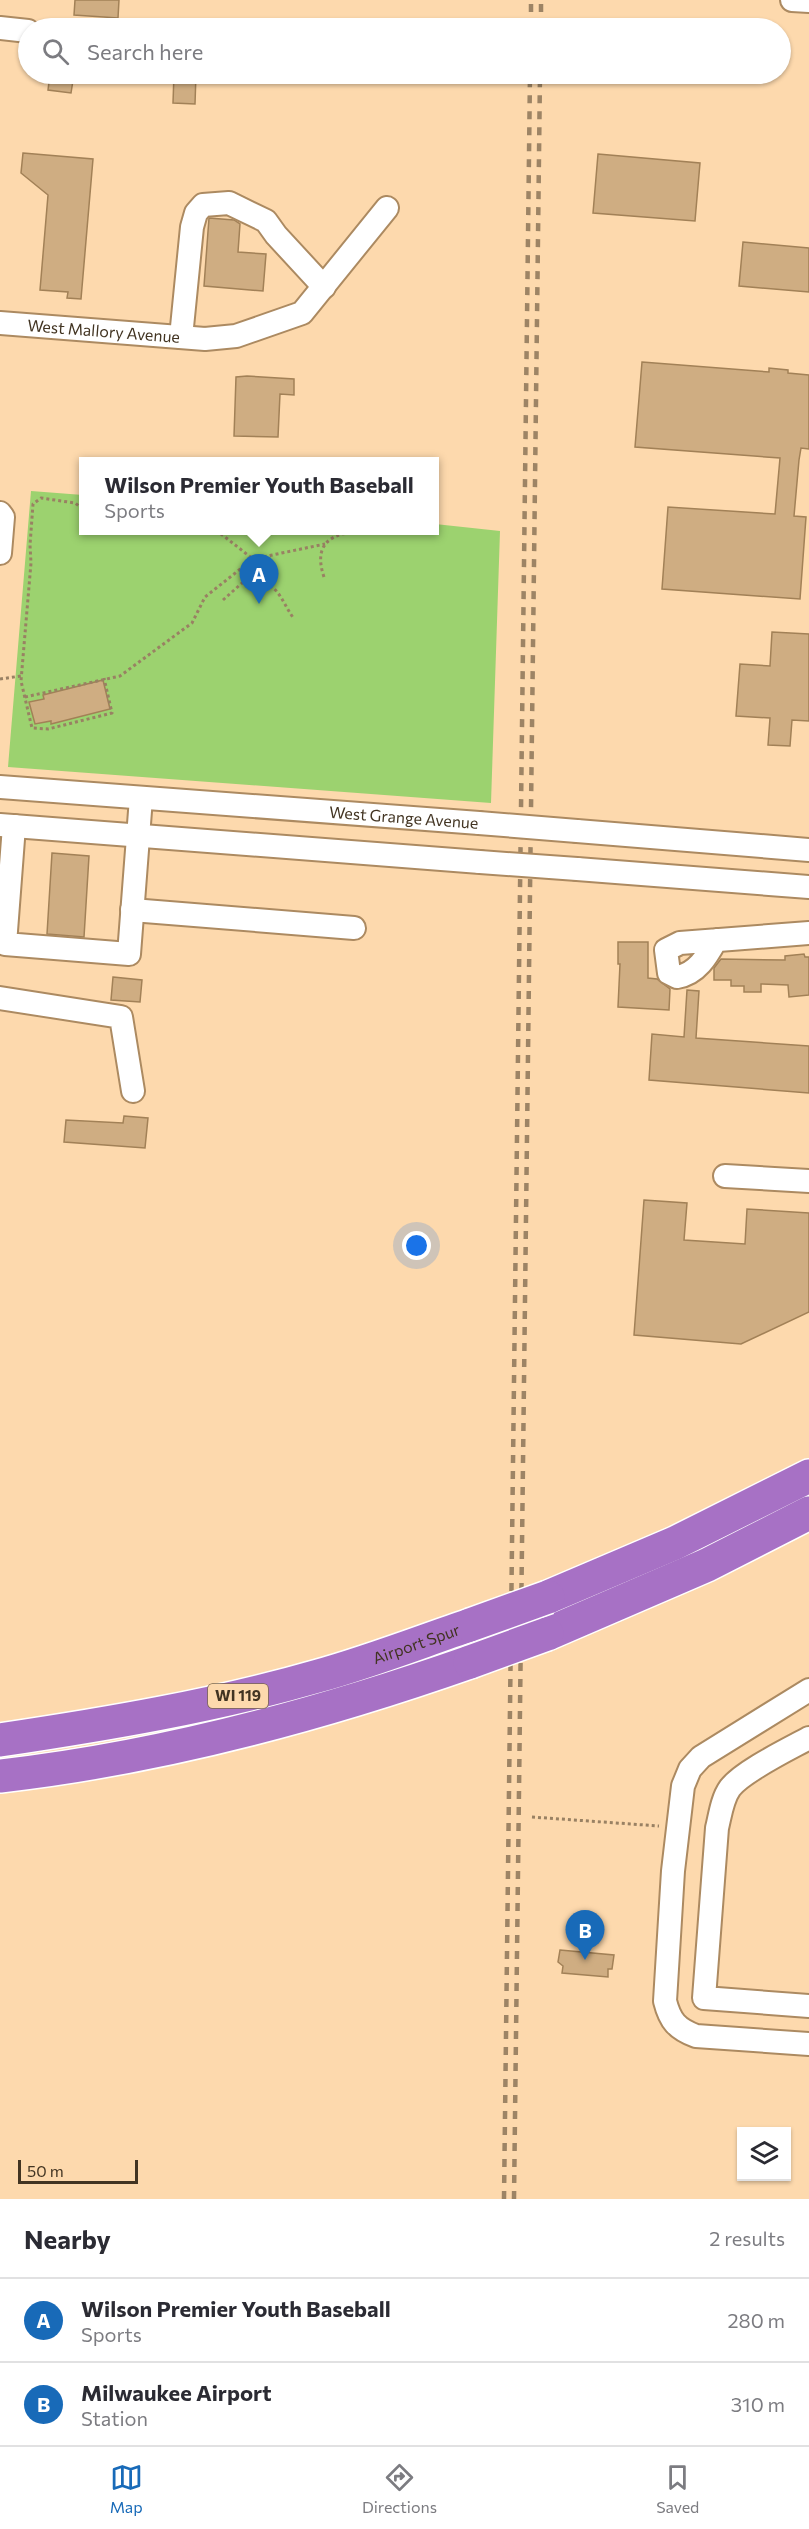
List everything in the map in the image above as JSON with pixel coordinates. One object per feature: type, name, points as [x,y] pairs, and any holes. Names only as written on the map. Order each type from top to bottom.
[{"type":"highway","name":"Airport Spur","points":[[0,1740],[158,1714],[320,1676],[548,1597],[675,1543],[809,1476]]},
{"type":"highway","name":"Airport Spur","points":[[0,1776],[87,1762],[234,1732],[401,1686],[547,1634],[668,1582],[809,1514]]},
{"type":"street","points":[[792,0],[809,2]]},
{"type":"street","points":[[0,28],[18,30]]},
{"type":"street","points":[[181,337],[192,227],[196,213],[203,205],[229,203],[266,221],[276,236],[324,286]]},
{"type":"street","name":"West Mallory Avenue","points":[[0,323],[205,339],[236,336],[302,313],[387,208]]},
{"type":"street","points":[[0,513],[3,517],[0,553]]},
{"type":"street","name":"West Grange Avenue","points":[[0,787],[809,850]]},
{"type":"street","points":[[141,798],[138,835],[132,910],[129,954],[5,945],[7,825],[138,835],[480,862],[809,887]]},
{"type":"street","points":[[132,910],[354,928]]},
{"type":"street","points":[[716,940],[809,933]]},
{"type":"street","points":[[0,998],[120,1017],[133,1091]]},
{"type":"street","points":[[725,1176],[809,1182]]},
{"type":"street","points":[[809,1690],[701,1757],[690,1769],[683,1786],[678,1825],[665,2001],[669,2017],[680,2030],[696,2036],[809,2044]]},
{"type":"street","points":[[809,1737],[742,1778],[730,1788],[724,1801],[717,1828],[704,1998],[809,2006]]},
{"type":"path","points":[[79,506],[75,503],[41,498],[33,504],[31,563],[21,676],[32,728],[48,729],[112,713],[104,678]]},
{"type":"path","points":[[221,535],[253,559]]},
{"type":"path","points":[[25,697],[120,676],[192,623],[205,597],[253,559],[325,544],[336,535]]},
{"type":"path","points":[[324,577],[320,564],[325,544]]},
{"type":"path","points":[[252,581],[253,559]]},
{"type":"path","points":[[223,600],[231,590],[242,583],[252,581],[277,589],[294,619]]},
{"type":"path","points":[[0,679],[21,676]]},
{"type":"path","points":[[532,1817],[653,1827],[678,1825]]},
{"type":"green space","points":[[31,491],[79,495],[79,535],[439,535],[439,524],[500,531],[491,803],[8,767]]},
{"type":"building","points":[[75,0],[119,0],[118,18],[74,15]]},
{"type":"building","points":[[49,84],[72,84],[71,93],[48,90]]},
{"type":"building","points":[[174,84],[196,84],[195,104],[173,103]]},
{"type":"building","points":[[23,153],[93,159],[81,299],[67,298],[68,292],[40,290],[48,195],[21,173]]},
{"type":"building","points":[[598,154],[700,163],[695,221],[593,213]]},
{"type":"building","points":[[209,218],[234,220],[240,224],[238,252],[266,254],[263,291],[204,286]]},
{"type":"building","points":[[743,242],[809,248],[809,292],[739,286]]},
{"type":"building","points":[[642,362],[769,372],[769,368],[809,375],[809,449],[801,448],[794,516],[806,517],[800,599],[662,589],[668,507],[775,514],[780,458],[635,447]]},
{"type":"building","points":[[236,377],[294,379],[294,395],[280,394],[278,437],[234,436]]},
{"type":"building","points":[[772,632],[809,634],[809,721],[792,720],[790,746],[768,745],[770,718],[736,716],[740,664],[770,666]]},
{"type":"building","points":[[103,680],[110,709],[51,724],[51,721],[35,724],[29,702],[44,699],[43,695]]},
{"type":"building","points":[[52,853],[89,856],[84,937],[47,934]]},
{"type":"building","points":[[618,942],[648,942],[648,978],[657,979],[670,989],[669,1010],[618,1007],[620,964],[618,964]]},
{"type":"building","points":[[804,954],[805,957],[809,957],[809,995],[789,997],[788,985],[761,984],[761,992],[744,992],[744,986],[731,986],[731,980],[714,980],[714,968],[721,959],[785,960],[785,956]]},
{"type":"building","points":[[113,977],[142,980],[140,1002],[111,1000]]},
{"type":"building","points":[[687,990],[699,991],[696,1038],[809,1046],[809,1093],[649,1080],[652,1034],[684,1037]]},
{"type":"building","points":[[124,1116],[148,1118],[145,1148],[64,1142],[66,1120],[123,1123]]},
{"type":"building","points":[[644,1200],[687,1203],[684,1240],[745,1244],[747,1209],[809,1213],[809,1312],[741,1344],[634,1335]]},
{"type":"building","points":[[560,1950],[614,1955],[612,1969],[608,1969],[608,1977],[562,1973],[563,1966],[558,1962]]},
{"type":"railway","points":[[531,0],[531,18]]},
{"type":"railway","points":[[541,0],[541,18]]},
{"type":"railway","points":[[504,2199],[530,84]]},
{"type":"railway","points":[[514,2199],[540,84]]},
{"type":"place","name":"Wilson Premier Youth Baseball","points":[[259,604]]},
{"type":"place","name":"Milwaukee Airport","points":[[585,1960]]}]
